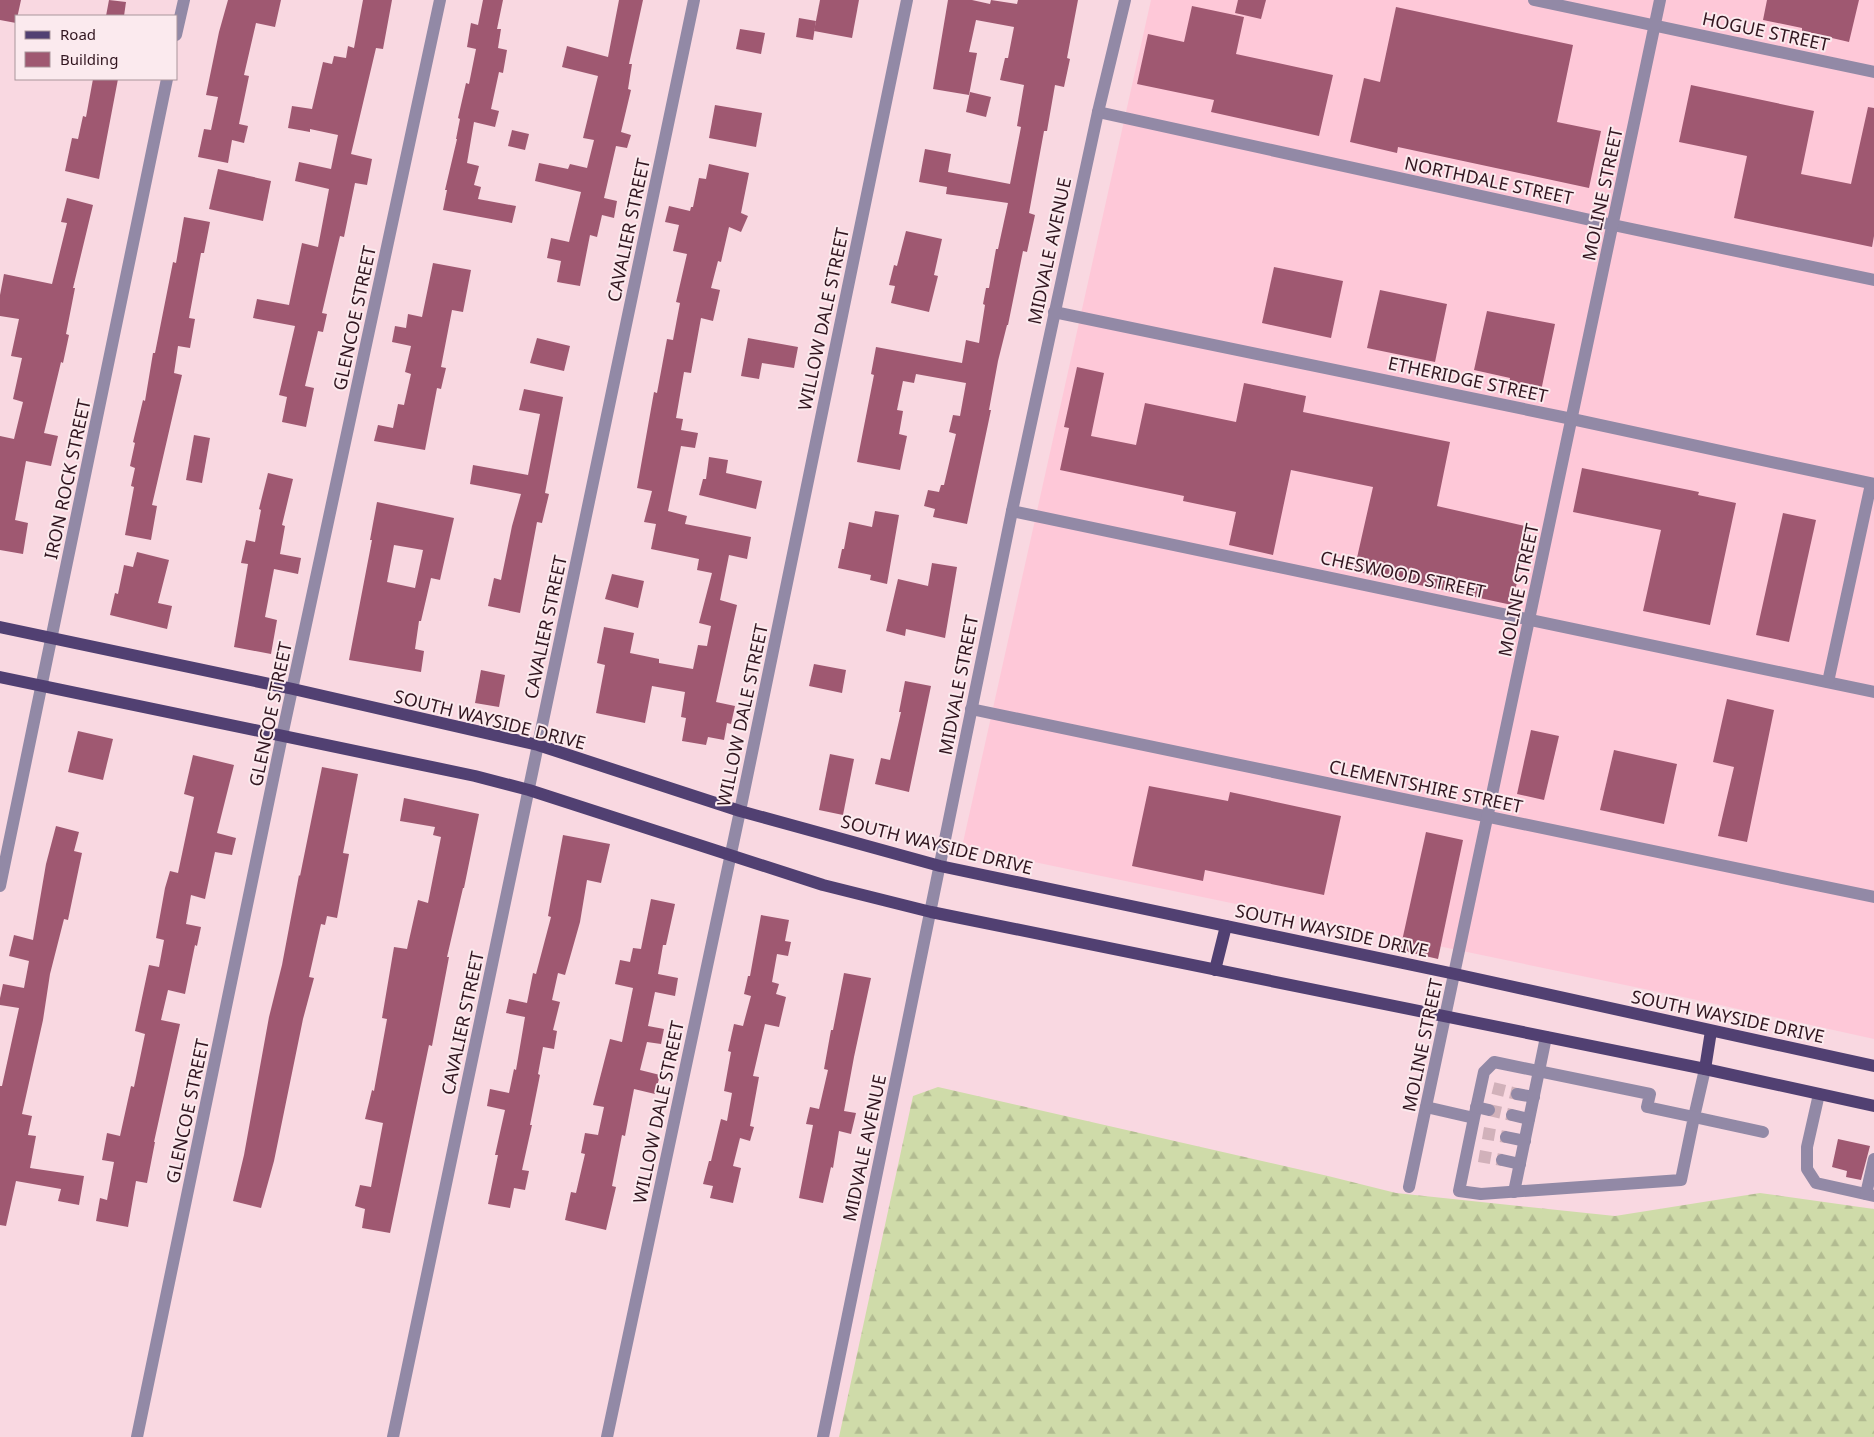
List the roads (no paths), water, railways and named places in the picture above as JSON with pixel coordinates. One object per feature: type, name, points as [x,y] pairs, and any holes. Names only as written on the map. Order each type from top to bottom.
[{"type":"main road","name":"SOUTH WAYSIDE DRIVE","points":[[0,627],[293,689],[538,745],[740,811],[940,866],[1455,974],[1874,1066]]},
{"type":"main road","points":[[0,677],[475,776],[529,790],[823,885],[931,912],[1874,1106]]},
{"type":"main road","points":[[1215,970],[1226,926]]},
{"type":"main road","points":[[1705,1070],[1712,1031]]},
{"type":"street","points":[[178,26],[184,0]]},
{"type":"street","name":"GLENCOE STREET","points":[[137,1437],[282,736],[440,0]]},
{"type":"street","name":"CAVALIER STREET","points":[[393,1437],[694,0]]},
{"type":"street","name":"WILLOW DALE STREET","points":[[607,1437],[740,811],[907,0]]},
{"type":"street","name":"MIDVALE AVENUE","points":[[1012,511],[1098,112],[1125,0]]},
{"type":"street","name":"HOGUE STREET","points":[[1534,0],[1874,72]]},
{"type":"street","name":"MOLINE STREET","points":[[1409,1187],[1660,0]]},
{"type":"street","name":"IRON ROCK STREET","points":[[0,886],[167,80]]},
{"type":"street","name":"NORTHDALE STREET","points":[[1098,112],[1874,280]]},
{"type":"street","name":"ETHERIDGE STREET","points":[[1054,312],[1572,419],[1873,484]]},
{"type":"street","points":[[1828,682],[1873,484]]},
{"type":"street","name":"CHESWOOD STREET","points":[[1012,511],[1874,692]]},
{"type":"street","name":"MIDVALE STREET","points":[[940,866],[970,709],[1012,511]]},
{"type":"street","name":"CLEMENTSHIRE STREET","points":[[970,709],[1874,897]]},
{"type":"street","name":"MIDVALE AVENUE","points":[[823,1437],[940,866]]},
{"type":"street","points":[[1514,1192],[1546,1037]]},
{"type":"street","points":[[1705,1070],[1694,1117],[1681,1180],[1481,1194],[1459,1191],[1473,1154],[1476,1122],[1487,1087],[1484,1072],[1494,1062],[1650,1094],[1647,1107],[1694,1117],[1763,1132]]},
{"type":"street","points":[[1517,1094],[1534,1097]]},
{"type":"street","points":[[1819,1094],[1807,1147],[1807,1169],[1816,1183],[1870,1195],[1874,1159]]},
{"type":"street","points":[[1426,1107],[1476,1122]]},
{"type":"street","points":[[1476,1122],[1489,1110]]},
{"type":"street","points":[[1512,1115],[1529,1119]]},
{"type":"street","points":[[1506,1137],[1525,1142]]},
{"type":"street","points":[[1502,1160],[1520,1164]]},
{"type":"tunnel","points":[[1493,1088],[1517,1094]]},
{"type":"tunnel","points":[[1489,1110],[1512,1115]]},
{"type":"tunnel","points":[[1483,1133],[1506,1137]]},
{"type":"tunnel","points":[[1479,1156],[1502,1160]]}]
